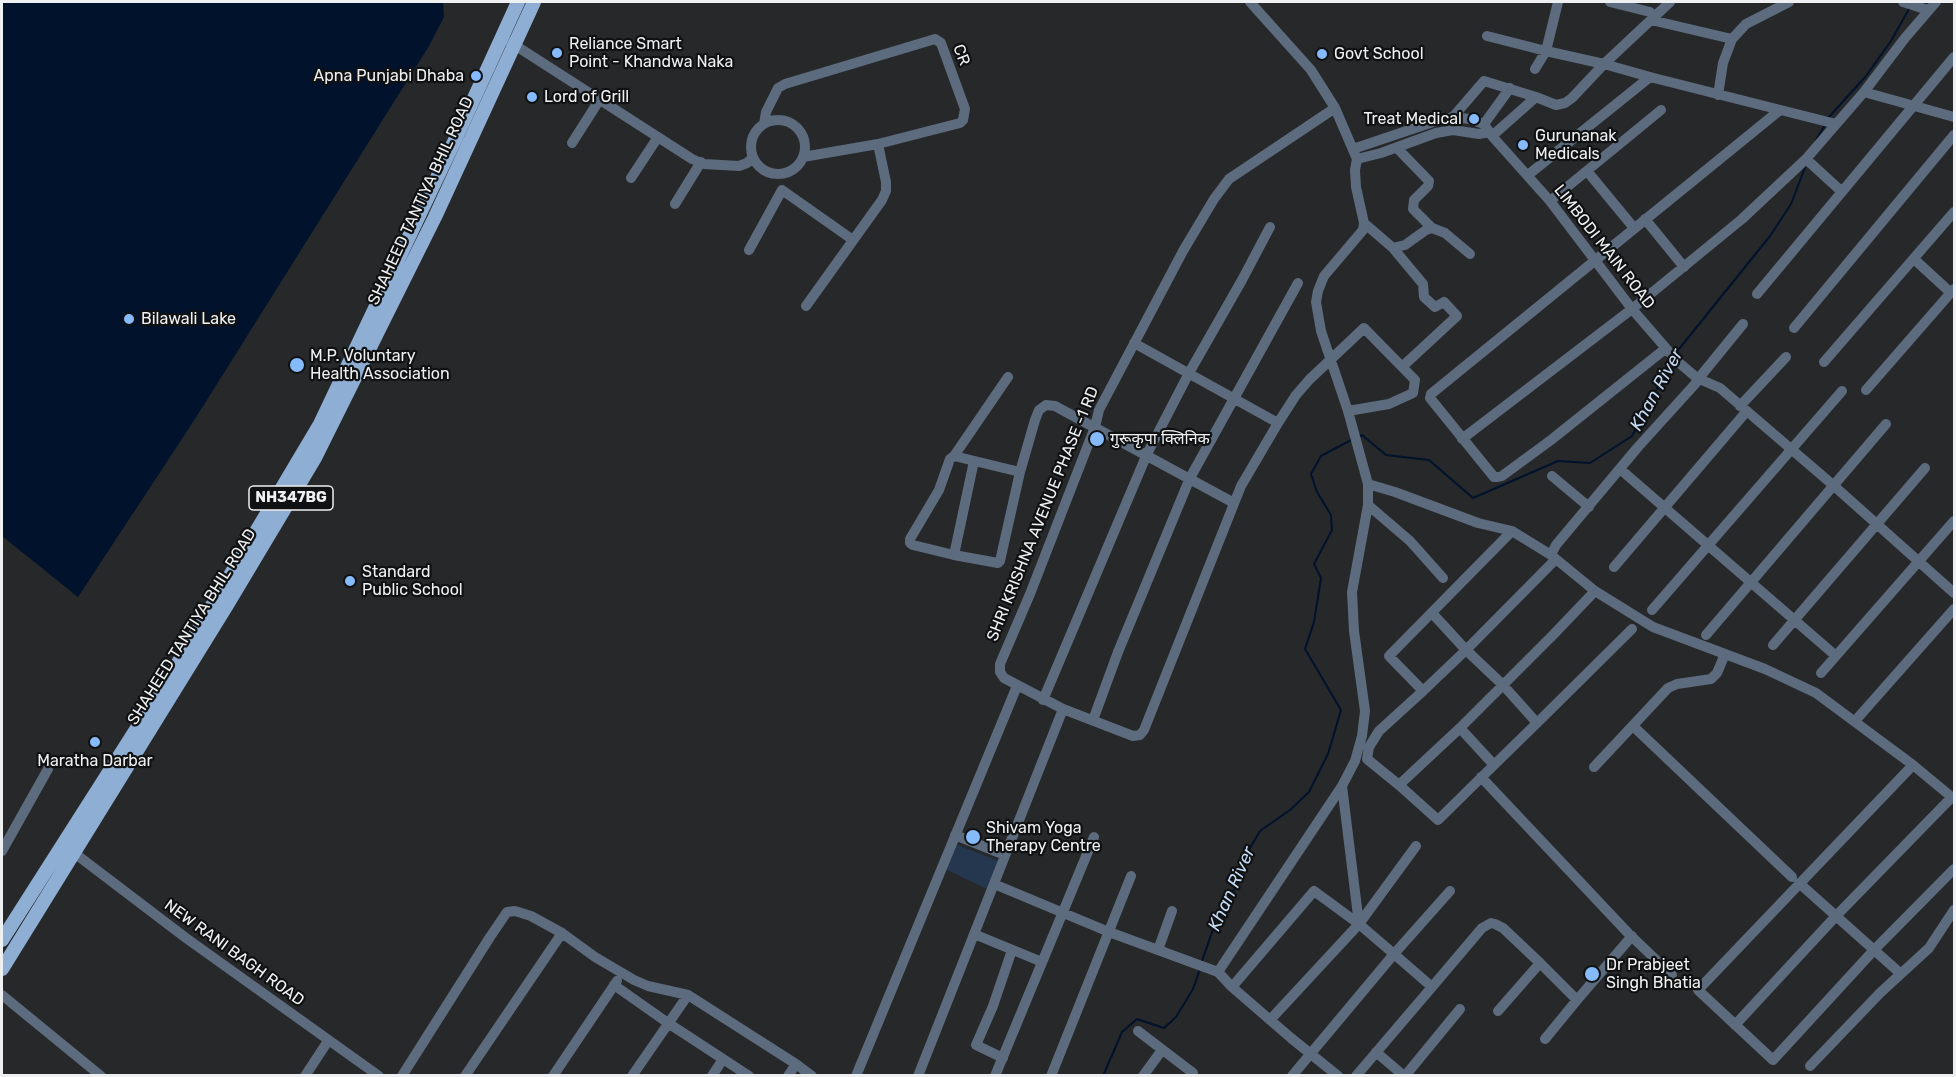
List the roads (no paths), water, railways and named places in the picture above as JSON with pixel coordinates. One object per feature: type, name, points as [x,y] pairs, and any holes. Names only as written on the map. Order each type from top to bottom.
[{"type":"main road","name":"SHAHEED TANTIYA BHIL ROAD","points":[[2,940],[68,849],[227,605],[315,458],[435,217],[508,41],[518,2]]},
{"type":"main road","name":"SHAHEED TANTIYA BHIL ROAD","points":[[508,41],[534,2]]},
{"type":"main road","name":"SHAHEED TANTIYA BHIL ROAD","points":[[2,969],[68,849]]},
{"type":"street","points":[[1218,972],[1342,786],[1355,761],[1362,736],[1365,711],[1354,631],[1352,592],[1368,505],[1368,484],[1317,312],[1318,291],[1324,276],[1363,230],[1364,223],[1356,187],[1355,154],[1335,108],[1311,70],[1250,2]]},
{"type":"street","points":[[1535,69],[1546,51],[1558,2]]},
{"type":"street","points":[[1610,2],[1732,39]]},
{"type":"street","points":[[1453,117],[1484,81],[1556,105],[1564,103],[1572,98],[1651,16],[1670,2]]},
{"type":"street","points":[[1718,95],[1723,63],[1732,39],[1746,24],[1789,2]]},
{"type":"street","points":[[1908,3],[1932,6]]},
{"type":"street","points":[[1462,439],[1632,309],[1742,219],[1806,159],[1864,92],[1932,6]]},
{"type":"street","points":[[1486,36],[1836,124]]},
{"type":"street","name":"CR","points":[[764,124],[766,112],[778,88],[785,84],[938,40],[965,109],[963,120],[960,123],[878,144],[803,157]]},
{"type":"street","points":[[508,41],[701,162],[739,166],[747,163],[753,157]]},
{"type":"street","points":[[1757,294],[1954,57]]},
{"type":"street","points":[[1528,176],[1650,77]]},
{"type":"street","points":[[1489,131],[1510,88]]},
{"type":"street","points":[[1864,92],[1954,117]]},
{"type":"street","points":[[1355,154],[1397,148],[1444,132],[1467,131],[1479,134],[1489,131],[1536,97]]},
{"type":"street","points":[[572,142],[600,99]]},
{"type":"street","name":"SHRI KRISHNA AVENUE PHASE -1 RD","points":[[1017,686],[1004,678],[1000,672],[1000,664],[1030,594],[1095,427],[1105,395],[1202,220],[1229,179],[1335,108]]},
{"type":"street","points":[[1550,201],[1661,110]]},
{"type":"street","points":[[1666,350],[1502,476],[1494,477],[1430,398],[1431,394],[1779,110]]},
{"type":"street","points":[[1355,154],[1433,122],[1453,117],[1469,119],[1489,131]]},
{"type":"street","points":[[776,120],[793,124],[804,139],[803,157],[792,170],[779,174],[772,173],[761,168],[753,157],[752,138],[764,124],[776,120]]},
{"type":"street","name":"LIMBODI MAIN ROAD","points":[[1489,131],[1550,201],[1632,309],[1677,361],[1698,378],[1720,388],[1954,593]]},
{"type":"street","points":[[1794,328],[1954,135]]},
{"type":"street","points":[[631,178],[658,137]]},
{"type":"street","points":[[806,306],[886,191],[878,144]]},
{"type":"street","points":[[1397,148],[1429,181],[1428,186],[1414,200],[1413,209],[1432,228],[1445,233],[1470,254]]},
{"type":"street","points":[[1806,159],[1841,191]]},
{"type":"street","points":[[675,204],[701,162]]},
{"type":"street","points":[[1587,171],[1634,228]]},
{"type":"street","points":[[779,174],[779,184],[782,190],[853,240]]},
{"type":"street","points":[[749,250],[782,190]]},
{"type":"street","points":[[1824,362],[1954,212]]},
{"type":"street","points":[[1645,219],[1684,267]]},
{"type":"street","points":[[1364,223],[1393,248],[1423,284],[1424,297],[1435,307],[1444,302],[1456,315],[1403,366]]},
{"type":"street","points":[[1043,700],[1147,454],[1270,227]]},
{"type":"street","points":[[1393,248],[1405,244],[1425,230],[1432,228]]},
{"type":"street","points":[[1866,390],[1953,291],[1914,259]]},
{"type":"street","points":[[1093,720],[1118,652],[1190,478],[1298,282]]},
{"type":"street","points":[[1632,629],[1438,820],[1367,759],[1369,747],[1379,731],[1466,650],[1554,553],[1620,469],[1696,383],[1743,324]]},
{"type":"street","points":[[856,1076],[1017,686],[1063,709],[1133,736],[1140,735],[1144,730],[1241,486],[1296,395],[1364,328],[1415,380],[1413,393],[1389,404],[1347,411]]},
{"type":"street","points":[[1134,343],[1278,423]]},
{"type":"street","points":[[1614,567],[1786,357]]},
{"type":"street","points":[[1008,377],[950,459],[939,490],[910,539],[913,545],[954,555],[998,563],[1000,561],[1020,472],[1035,420],[1046,405],[1055,406],[1234,503]]},
{"type":"street","points":[[1652,610],[1842,392]]},
{"type":"street","points":[[1706,635],[1886,424]]},
{"type":"street","points":[[954,456],[1020,472]]},
{"type":"street","points":[[954,555],[974,460]]},
{"type":"street","points":[[1773,645],[1925,468]]},
{"type":"street","points":[[1620,469],[1836,656]]},
{"type":"street","points":[[1552,476],[1589,507]]},
{"type":"street","points":[[1368,484],[1478,523],[1512,531],[1554,553],[1594,591],[1653,627],[1765,669],[1816,693],[1913,765],[1953,798],[1836,916],[1735,1025]]},
{"type":"street","points":[[1368,505],[1410,541],[1443,578]]},
{"type":"street","points":[[1821,673],[1954,521]]},
{"type":"street","points":[[1423,691],[1389,656],[1512,531]]},
{"type":"street","points":[[1399,785],[1460,728],[1594,591]]},
{"type":"street","points":[[1855,721],[1954,609]]},
{"type":"street","points":[[1432,613],[1537,723]]},
{"type":"street","points":[[1593,767],[1668,688],[1677,684],[1712,679],[1718,673],[1725,654]]},
{"type":"street","points":[[918,1076],[1063,709]]},
{"type":"street","points":[[1633,726],[1795,880],[1901,974]]},
{"type":"street","points":[[1460,728],[1494,765]]},
{"type":"street","points":[[1913,765],[1795,880],[1698,990],[1773,1060],[1874,950],[1954,868]]},
{"type":"street","points":[[2,850],[48,769]]},
{"type":"street","points":[[1481,777],[1672,975]]},
{"type":"street","points":[[1342,786],[1359,924]]},
{"type":"street","points":[[955,835],[1005,855]]},
{"type":"street","points":[[995,1076],[1094,837]]},
{"type":"street","points":[[1270,1020],[1359,924],[1416,846]]},
{"type":"street","name":"NEW RANI BAGH ROAD","points":[[68,849],[186,938],[379,1076]]},
{"type":"street","points":[[1051,1076],[1131,876]]},
{"type":"street","points":[[994,884],[1109,932],[1218,972],[1270,1020],[1338,1076]]},
{"type":"street","points":[[1232,987],[1314,891],[1359,924],[1432,987]]},
{"type":"street","points":[[1292,1076],[1450,891]]},
{"type":"street","points":[[1810,1066],[1929,948],[1954,910]]},
{"type":"street","points":[[402,1076],[507,912],[515,911],[531,916],[562,933],[622,973],[648,986],[688,995],[812,1076]]},
{"type":"street","points":[[1158,950],[1172,911]]},
{"type":"street","points":[[1356,1076],[1482,928],[1491,923],[1503,928],[1577,1000]]},
{"type":"street","points":[[465,1076],[562,933]]},
{"type":"street","points":[[974,934],[1042,962]]},
{"type":"street","points":[[1545,1039],[1632,936]]},
{"type":"street","points":[[1003,1058],[976,1045],[993,1006],[1012,950]]},
{"type":"street","points":[[1498,1011],[1540,963]]},
{"type":"street","points":[[553,1076],[622,973]]},
{"type":"street","points":[[614,985],[748,1076]]},
{"type":"street","points":[[2,995],[101,1076]]},
{"type":"street","points":[[632,1076],[688,995]]},
{"type":"street","points":[[1376,1052],[1405,1076],[1460,1009]]},
{"type":"street","points":[[1137,1031],[1192,1074],[1200,1063]]},
{"type":"street","points":[[305,1076],[328,1041]]},
{"type":"street","points":[[1143,1076],[1162,1050]]},
{"type":"street","points":[[712,1076],[723,1059]]},
{"type":"street","points":[[788,1076],[796,1064]]},
{"type":"waterway","name":"Khan River","points":[[1829,117],[1866,76],[1891,41],[1909,9]]},
{"type":"waterway","name":"Khan River","points":[[1816,140],[1825,125]]},
{"type":"waterway","name":"Khan River","points":[[1675,354],[1770,236],[1791,204],[1806,165]]},
{"type":"waterway","name":"Khan River","points":[[1358,437],[1362,435],[1386,455],[1429,460],[1473,498],[1558,461],[1590,463],[1632,436],[1671,362]]},
{"type":"waterway","name":"Khan River","points":[[1202,961],[1218,915],[1235,888],[1247,853],[1260,831],[1290,810],[1309,792],[1328,754],[1341,710],[1305,649],[1314,622],[1321,578],[1314,564],[1332,530],[1331,515],[1317,492],[1311,474],[1321,456],[1353,439]]},
{"type":"waterway","name":"Khan River","points":[[1103,1076],[1122,1032],[1137,1019],[1164,1028],[1176,1017],[1193,989],[1200,969]]},
{"type":"place","name":"Reliance Smart Point - Khandwa Naka","points":[[557,53]]},
{"type":"place","name":"Govt School","points":[[1322,54]]},
{"type":"place","name":"Apna Punjabi Dhaba","points":[[476,76]]},
{"type":"place","name":"Lord of Grill","points":[[532,97]]},
{"type":"place","name":"Treat Medical","points":[[1474,119]]},
{"type":"place","name":"Gurunanak Medicals","points":[[1523,145]]},
{"type":"place","name":"Bilawali Lake","points":[[129,319]]},
{"type":"place","name":"M.P. Voluntary Health Association","points":[[297,365]]},
{"type":"place","name":"गुरूकृपा क्लिनिक","points":[[1097,439]]},
{"type":"place","name":"Standard Public School","points":[[350,581]]},
{"type":"place","name":"Maratha Darbar","points":[[95,742]]},
{"type":"place","name":"Shivam Yoga Therapy Centre","points":[[973,837]]},
{"type":"place","name":"Dr Prabjeet Singh Bhatia","points":[[1592,974]]}]
